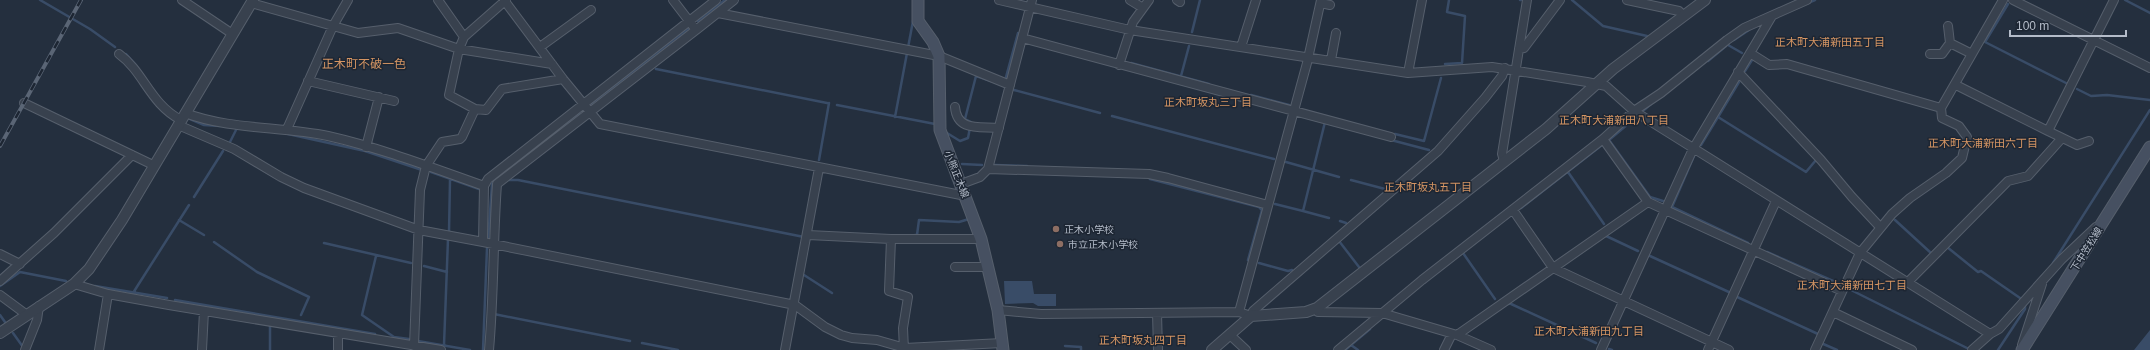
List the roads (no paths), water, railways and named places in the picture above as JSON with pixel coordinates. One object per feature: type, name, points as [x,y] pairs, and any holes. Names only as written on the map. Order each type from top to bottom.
[{"type":"main road","name":"小熊正木線","points":[[918,0],[918,21],[933,42],[939,56],[940,130],[981,239],[998,310],[1002,346]]},
{"type":"main road","name":"下中笠松線","points":[[2022,350],[2150,147]]},
{"type":"street","points":[[182,0],[232,33]]},
{"type":"street","points":[[287,129],[333,26],[348,0]]},
{"type":"street","points":[[438,0],[464,37]]},
{"type":"street","points":[[563,79],[502,89],[486,110],[475,108],[449,95],[459,49],[464,37],[505,0],[563,79],[600,124],[966,196]]},
{"type":"street","points":[[673,0],[696,30]]},
{"type":"street","points":[[483,242],[484,186],[488,179],[716,0]]},
{"type":"street","points":[[489,350],[492,315],[493,245],[497,184],[734,0]]},
{"type":"street","points":[[999,0],[1031,4],[1130,30],[1408,73],[1505,68],[1606,86],[1634,111],[1990,334]]},
{"type":"street","points":[[1130,0],[1143,8]]},
{"type":"street","points":[[1119,65],[1130,30],[1149,0]]},
{"type":"street","points":[[1241,47],[1256,0]]},
{"type":"street","points":[[1408,73],[1422,0]]},
{"type":"street","points":[[1504,161],[1502,154],[1527,0]]},
{"type":"street","points":[[1519,49],[1524,48],[1560,0]]},
{"type":"street","points":[[1627,0],[1679,11],[1684,16]]},
{"type":"street","points":[[998,310],[1041,314],[1239,312],[1251,316],[1306,312],[1317,308],[1546,129],[1613,69],[1705,0]]},
{"type":"street","points":[[1338,350],[1382,313],[1603,139],[1634,111],[1744,28],[1807,0]]},
{"type":"street","points":[[1815,350],[1860,252],[1892,214],[1910,198],[1946,172],[1962,158],[1967,137],[1959,126],[1942,118],[1941,108],[1956,85],[2003,0]]},
{"type":"street","points":[[2013,0],[2150,68]]},
{"type":"street","points":[[2048,131],[2114,0]]},
{"type":"street","points":[[0,333],[74,284],[93,263],[252,1],[358,33],[398,28],[459,49],[552,64]]},
{"type":"street","points":[[1239,312],[1294,111],[1321,1],[1330,5]]},
{"type":"street","points":[[961,184],[980,177],[988,169],[1031,4]]},
{"type":"street","points":[[540,47],[591,10]]},
{"type":"street","points":[[718,13],[939,56],[1010,85]]},
{"type":"street","points":[[1601,350],[1622,300],[1693,149],[1772,16]]},
{"type":"street","points":[[1930,54],[1942,54],[1950,43],[1951,35],[1948,26]]},
{"type":"street","points":[[1331,60],[1336,34]]},
{"type":"street","points":[[1022,38],[1390,137]]},
{"type":"street","points":[[1950,43],[1972,54]]},
{"type":"street","points":[[1750,53],[1769,65],[1787,64],[1941,108]]},
{"type":"street","points":[[119,54],[126,59],[153,97],[168,113],[234,149],[281,177],[304,188],[419,230],[795,304],[825,327],[841,335],[852,338],[877,340],[904,349],[1002,346]]},
{"type":"street","points":[[1212,350],[1251,316],[1253,312],[1438,150],[1485,98],[1502,76],[1505,68]]},
{"type":"street","points":[[1738,72],[1821,160],[1880,227]]},
{"type":"street","points":[[308,81],[394,101]]},
{"type":"street","points":[[1956,85],[2077,145],[2089,141]]},
{"type":"street","points":[[366,146],[379,97]]},
{"type":"street","points":[[24,103],[153,165]]},
{"type":"street","points":[[955,107],[957,119],[962,123],[972,127],[999,128]]},
{"type":"street","points":[[414,346],[420,190],[426,166],[442,142],[460,139],[462,137],[475,108]]},
{"type":"street","points":[[181,119],[287,129],[328,136],[366,146],[484,186]]},
{"type":"street","points":[[1908,282],[2008,181],[2028,176],[2062,138]]},
{"type":"street","points":[[1603,139],[1648,202],[1665,208],[1842,291]]},
{"type":"street","points":[[0,281],[54,233],[132,155]]},
{"type":"street","points":[[785,350],[808,235],[819,168]]},
{"type":"street","points":[[988,169],[1149,174],[1268,205]]},
{"type":"street","points":[[1709,346],[1776,201]]},
{"type":"street","points":[[1444,350],[1455,334],[1648,202]]},
{"type":"street","points":[[1514,210],[1553,268],[1622,300],[1709,346],[1729,350]]},
{"type":"street","points":[[1972,350],[1990,334],[1999,329],[2062,259],[2105,220]]},
{"type":"street","points":[[808,235],[891,239],[981,239]]},
{"type":"street","points":[[891,239],[889,291],[908,296],[903,328],[904,349]]},
{"type":"street","points":[[0,254],[20,264]]},
{"type":"street","points":[[956,267],[988,266]]},
{"type":"street","points":[[2022,350],[2042,282]]},
{"type":"street","points":[[74,284],[108,294],[441,350]]},
{"type":"street","points":[[99,350],[108,294]]},
{"type":"street","points":[[0,295],[27,315]]},
{"type":"street","points":[[25,350],[37,320],[39,306]]},
{"type":"street","points":[[1317,308],[1318,312],[1382,313],[1455,334],[1491,350]]},
{"type":"street","points":[[202,350],[204,311]]},
{"type":"street","points":[[1833,312],[1912,350]]},
{"type":"street","points":[[1157,313],[1158,350]]},
{"type":"street","points":[[338,333],[338,350]]},
{"type":"street","points":[[1230,335],[1246,350]]},
{"type":"water","points":[[1004,281],[1032,281],[1034,294],[1056,294],[1056,306],[1038,306],[1033,303],[1005,304]]},
{"type":"water","points":[[2150,330],[2150,350],[2134,350]]},
{"type":"waterway","points":[[40,0],[90,29],[115,47]]},
{"type":"waterway","points":[[698,21],[725,0]]},
{"type":"waterway","points":[[1192,32],[1200,0]]},
{"type":"waterway","points":[[1445,64],[1462,63],[1465,16],[1447,12],[1449,0]]},
{"type":"waterway","points":[[1572,0],[1603,26],[1647,36]]},
{"type":"waterway","points":[[1808,3],[1815,0]]},
{"type":"waterway","points":[[2125,0],[2150,13]]},
{"type":"waterway","points":[[2008,4],[1985,42],[2066,83]]},
{"type":"waterway","points":[[895,117],[913,21]]},
{"type":"waterway","points":[[588,106],[688,29]]},
{"type":"waterway","points":[[1734,40],[1749,30]]},
{"type":"waterway","points":[[1006,77],[1018,33]]},
{"type":"waterway","points":[[1728,45],[1742,53]]},
{"type":"waterway","points":[[1181,76],[1189,46]]},
{"type":"waterway","points":[[1708,61],[1726,46]]},
{"type":"waterway","points":[[126,54],[135,64]]},
{"type":"waterway","points":[[1745,71],[1752,60]]},
{"type":"waterway","points":[[1131,63],[1209,84]]},
{"type":"waterway","points":[[656,69],[827,103]]},
{"type":"waterway","points":[[947,133],[960,141],[968,138],[971,122],[965,119],[976,76],[991,81]]},
{"type":"waterway","points":[[1395,134],[1424,141],[1441,78]]},
{"type":"waterway","points":[[1718,117],[1739,82]]},
{"type":"waterway","points":[[2077,89],[2091,96],[2107,95],[2150,100]]},
{"type":"waterway","points":[[1014,90],[1100,113]]},
{"type":"waterway","points":[[1251,95],[1289,105]]},
{"type":"waterway","points":[[819,160],[829,103]]},
{"type":"waterway","points":[[1644,110],[1651,104]]},
{"type":"waterway","points":[[837,105],[935,124]]},
{"type":"waterway","points":[[2053,263],[2150,110]]},
{"type":"waterway","points":[[488,240],[492,184],[497,177],[579,113]]},
{"type":"waterway","points":[[1112,116],[1274,159]]},
{"type":"waterway","points":[[1701,145],[1718,117],[1806,172],[1816,160]]},
{"type":"waterway","points":[[190,119],[204,125],[220,126]]},
{"type":"waterway","points":[[1634,119],[1609,140],[1650,197],[1663,201]]},
{"type":"waterway","points":[[1275,204],[1303,211],[1325,122]]},
{"type":"waterway","points":[[229,144],[237,128]]},
{"type":"waterway","points":[[288,134],[365,151],[422,170]]},
{"type":"waterway","points":[[1391,140],[1429,150]]},
{"type":"waterway","points":[[1521,208],[1602,145]]},
{"type":"waterway","points":[[194,197],[223,151]]},
{"type":"waterway","points":[[1694,156],[1672,207],[1748,243]]},
{"type":"waterway","points":[[1286,162],[1339,177]]},
{"type":"waterway","points":[[962,164],[982,165]]},
{"type":"waterway","points":[[995,165],[1027,166]]},
{"type":"waterway","points":[[431,172],[479,189]]},
{"type":"waterway","points":[[1568,172],[1604,224]]},
{"type":"waterway","points":[[1150,179],[1259,207],[1262,210],[1248,260]]},
{"type":"waterway","points":[[449,232],[450,180]]},
{"type":"waterway","points":[[509,180],[518,180],[804,237]]},
{"type":"waterway","points":[[1351,180],[1385,189]]},
{"type":"waterway","points":[[133,293],[189,205]]},
{"type":"waterway","points":[[1303,211],[1329,218]]},
{"type":"waterway","points":[[915,235],[917,235],[919,220],[959,222],[969,219]]},
{"type":"waterway","points":[[179,220],[204,235]]},
{"type":"waterway","points":[[1895,220],[1931,253]]},
{"type":"waterway","points":[[1340,221],[1346,223]]},
{"type":"waterway","points":[[1604,235],[1638,251]]},
{"type":"waterway","points":[[444,345],[448,239]]},
{"type":"waterway","points":[[1339,241],[1359,267]]},
{"type":"waterway","points":[[214,242],[257,272],[309,297],[301,315]]},
{"type":"waterway","points":[[324,243],[411,263]]},
{"type":"waterway","points":[[1947,247],[1978,272],[1981,271],[2020,298]]},
{"type":"waterway","points":[[483,350],[487,248]]},
{"type":"waterway","points":[[1767,252],[1840,284]]},
{"type":"waterway","points":[[1463,253],[1495,299]]},
{"type":"waterway","points":[[376,256],[362,315],[394,337],[409,339]]},
{"type":"waterway","points":[[1650,256],[1731,293]]},
{"type":"waterway","points":[[1259,263],[1288,271],[1292,270]]},
{"type":"waterway","points":[[424,266],[447,272]]},
{"type":"waterway","points":[[0,286],[20,272],[66,281]]},
{"type":"waterway","points":[[804,275],[832,293]]},
{"type":"waterway","points":[[95,286],[167,298]]},
{"type":"waterway","points":[[1847,288],[1969,349]]},
{"type":"waterway","points":[[1735,296],[1818,334]]},
{"type":"waterway","points":[[175,300],[375,334]]},
{"type":"waterway","points":[[1508,304],[1509,303],[1596,343]]},
{"type":"waterway","points":[[1998,350],[2025,309],[2025,305]]},
{"type":"waterway","points":[[494,314],[630,341]]},
{"type":"waterway","points":[[0,315],[5,322]]},
{"type":"waterway","points":[[270,326],[270,350]]},
{"type":"waterway","points":[[1345,350],[1370,329]]},
{"type":"waterway","points":[[13,333],[23,347],[22,349]]},
{"type":"waterway","points":[[418,341],[470,350]]},
{"type":"waterway","points":[[642,343],[678,350]]},
{"type":"waterway","points":[[1821,343],[1837,350]]},
{"type":"waterway","points":[[1351,345],[1358,350]]},
{"type":"waterway","points":[[1065,346],[1081,347],[1081,350]]},
{"type":"railway","points":[[0,146],[81,0]]},
{"type":"place","name":"正木小学校","points":[[1056,229]]},
{"type":"place","name":"市立正木小学校","points":[[1060,244]]},
{"type":"district","name":"正木町大浦新田五丁目","points":[[1830,42]]},
{"type":"district","name":"正木町不破一色","points":[[364,64]]},
{"type":"district","name":"正木町坂丸三丁目","points":[[1208,102]]},
{"type":"district","name":"正木町大浦新田八丁目","points":[[1614,120]]},
{"type":"district","name":"正木町大浦新田六丁目","points":[[1983,143]]},
{"type":"district","name":"正木町坂丸五丁目","points":[[1428,187]]},
{"type":"district","name":"正木町大浦新田七丁目","points":[[1852,285]]},
{"type":"district","name":"正木町大浦新田九丁目","points":[[1589,331]]},
{"type":"district","name":"正木町坂丸四丁目","points":[[1143,340]]}]
